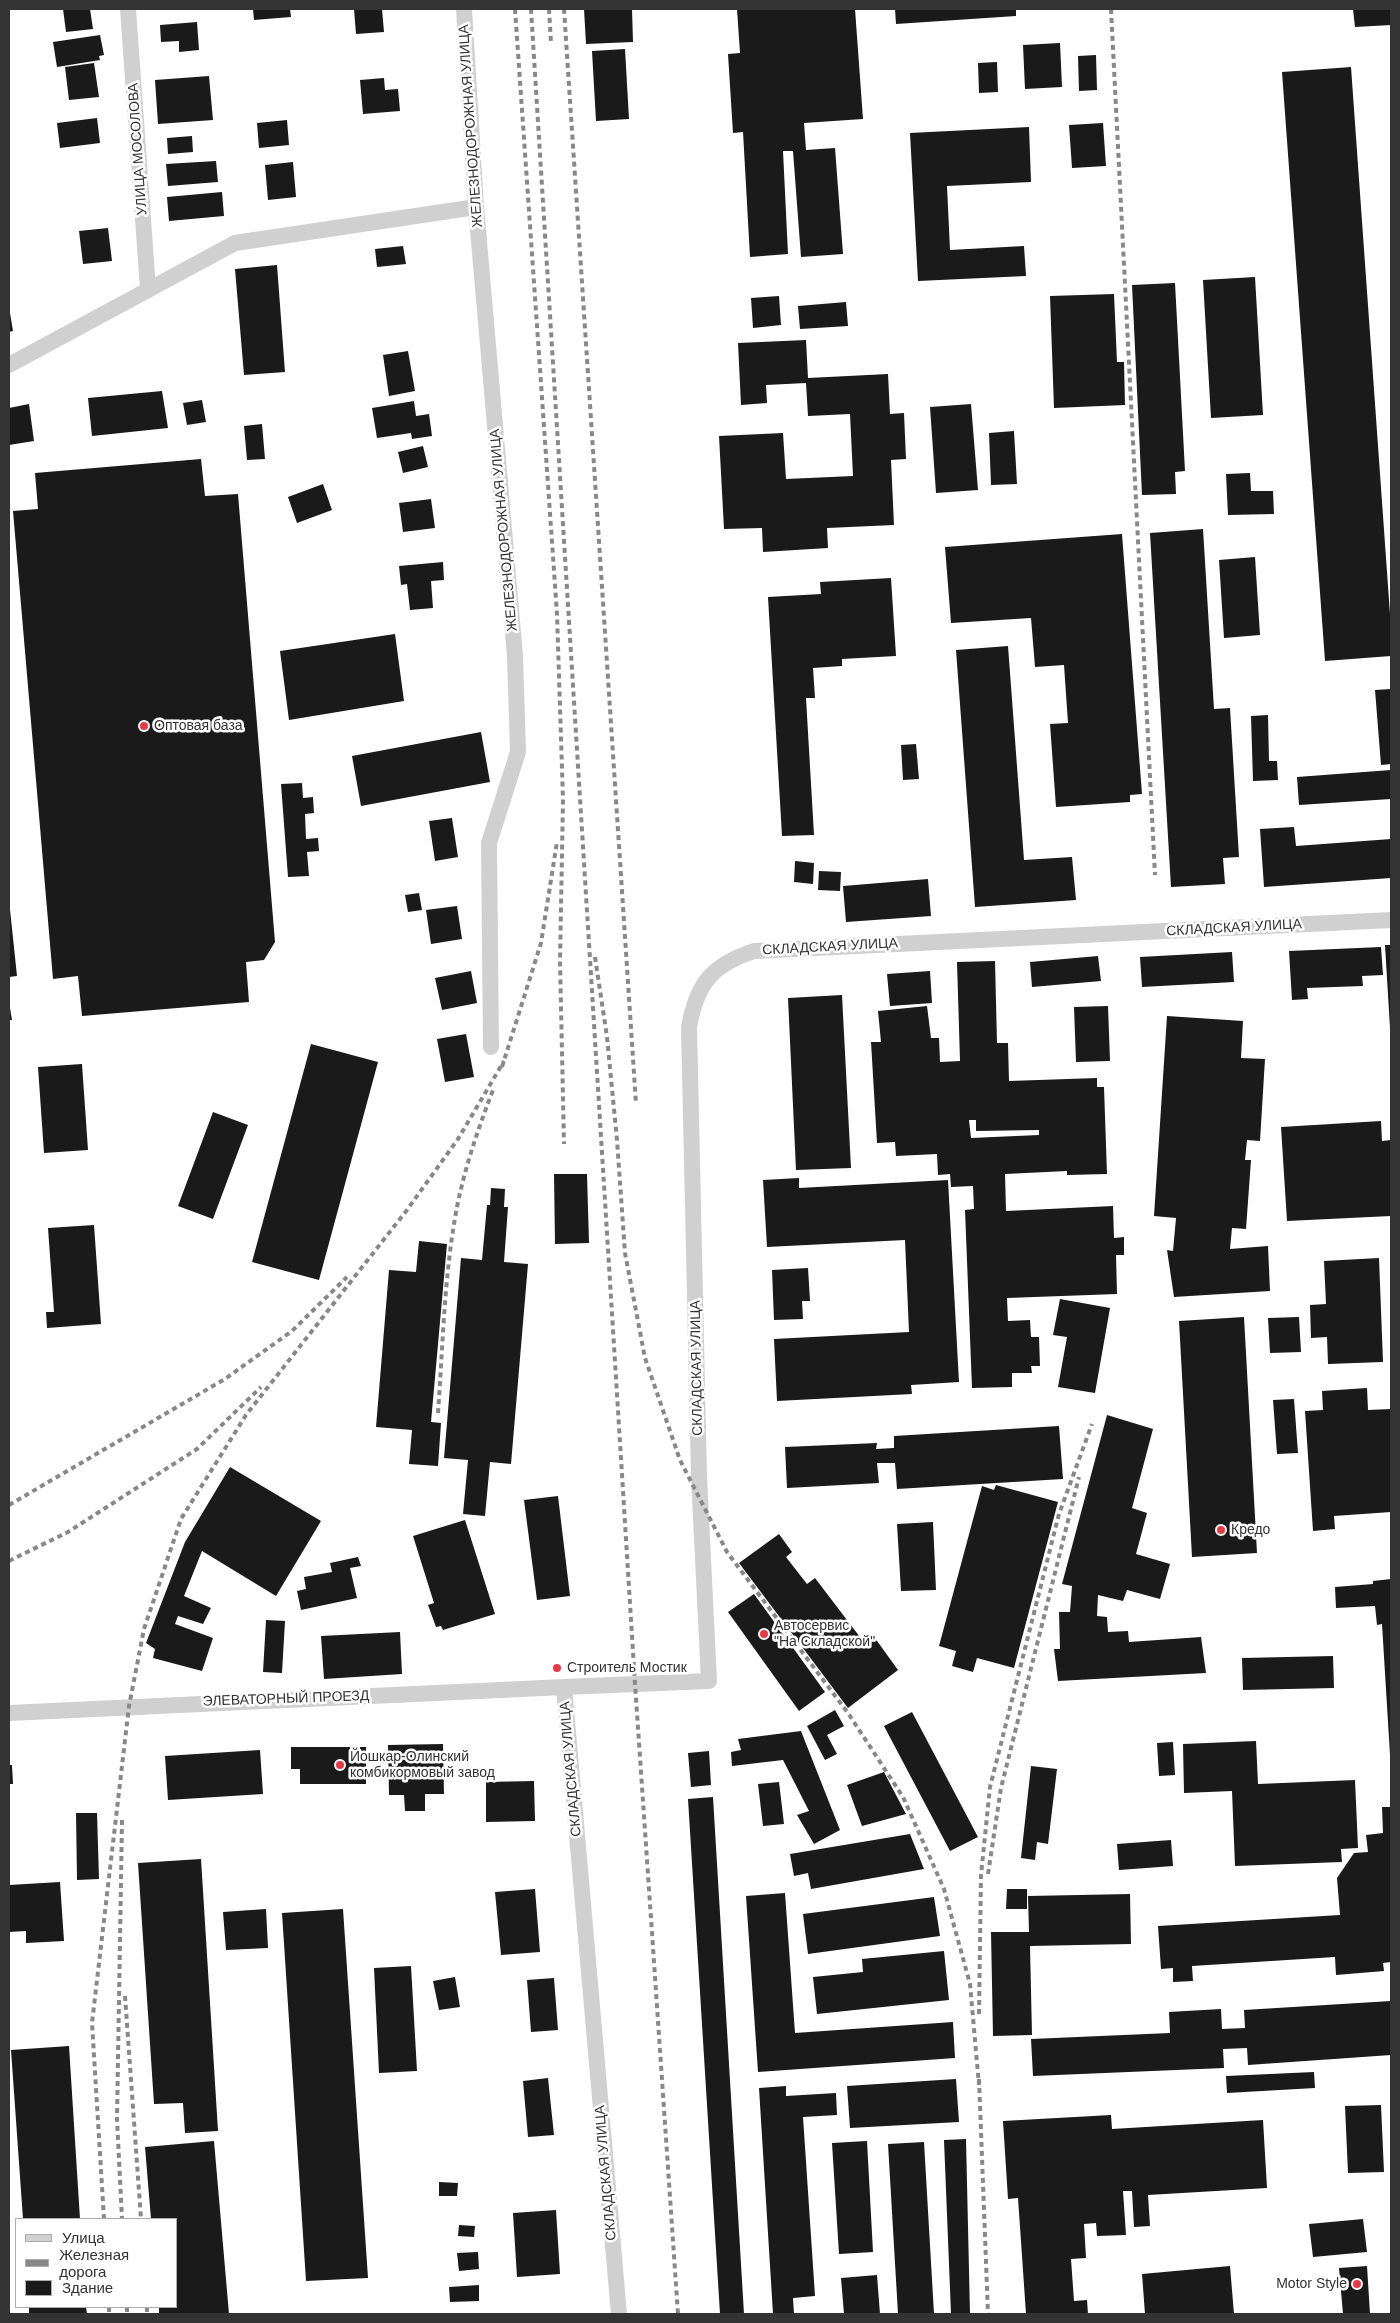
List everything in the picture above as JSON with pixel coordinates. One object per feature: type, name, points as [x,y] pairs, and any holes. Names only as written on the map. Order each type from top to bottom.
[{"type":"street","name":"УЛИЦА МОСОЛОВА","points":[[128,9],[148,289]]},
{"type":"street","name":"ЖЕЛЕЗНОДОРОЖНАЯ УЛИЦА","points":[[464,9],[476,207],[514,646],[518,752],[489,843],[491,1047]]},
{"type":"street","points":[[9,365],[235,242],[476,207]]},
{"type":"street","name":"СКЛАДСКАЯ УЛИЦА","points":[[618,2314],[564,1687],[709,1681],[699,1477],[688,1026],[693,1005],[701,989],[716,969],[732,958],[754,951],[1391,920]]},
{"type":"street","name":"ЭЛЕВАТОРНЫЙ ПРОЕЗД","points":[[9,1713],[564,1687]]},
{"type":"building","points":[[63,9],[90,9],[93,29],[66,32]]},
{"type":"building","points":[[253,9],[290,9],[291,17],[254,20]]},
{"type":"building","points":[[354,9],[382,9],[384,32],[356,34]]},
{"type":"building","points":[[584,9],[632,9],[633,42],[586,44]]},
{"type":"building","points":[[737,9],[855,9],[863,119],[804,123],[806,150],[835,148],[843,254],[801,257],[793,151],[783,151],[788,254],[750,257],[743,132],[733,133],[728,54],[740,53]]},
{"type":"building","points":[[895,9],[1016,9],[1016,16],[896,24]]},
{"type":"building","points":[[1353,9],[1390,9],[1391,25],[1355,27]]},
{"type":"building","points":[[197,22],[199,50],[179,52],[179,41],[161,42],[160,25]]},
{"type":"building","points":[[100,35],[104,55],[99,56],[100,60],[57,67],[53,42]]},
{"type":"building","points":[[1060,43],[1062,87],[1025,89],[1023,45]]},
{"type":"building","points":[[625,49],[629,119],[596,121],[592,51]]},
{"type":"building","points":[[1096,55],[1097,90],[1079,91],[1078,56]]},
{"type":"building","points":[[997,62],[998,92],[979,93],[978,63]]},
{"type":"building","points":[[94,63],[99,97],[69,100],[65,67]]},
{"type":"building","points":[[1351,67],[1391,628],[1391,656],[1325,661],[1282,72]]},
{"type":"building","points":[[209,76],[213,120],[158,124],[155,80]]},
{"type":"building","points":[[384,78],[385,90],[398,89],[400,111],[363,114],[360,80]]},
{"type":"building","points":[[97,118],[100,143],[60,148],[57,123]]},
{"type":"building","points":[[287,120],[289,145],[259,148],[257,123]]},
{"type":"building","points":[[1103,123],[1106,166],[1072,168],[1069,125]]},
{"type":"building","points":[[1029,127],[1031,182],[947,186],[950,250],[1024,246],[1026,276],[918,281],[910,133]]},
{"type":"building","points":[[192,136],[193,152],[168,154],[167,138]]},
{"type":"building","points":[[216,161],[218,182],[168,186],[166,164]]},
{"type":"building","points":[[293,162],[296,197],[268,200],[265,165]]},
{"type":"building","points":[[222,192],[224,216],[169,221],[167,197]]},
{"type":"building","points":[[108,228],[112,261],[83,264],[79,231]]},
{"type":"building","points":[[403,246],[406,264],[377,267],[375,249]]},
{"type":"building","points":[[277,265],[285,372],[244,375],[235,269]]},
{"type":"building","points":[[1255,277],[1263,415],[1211,418],[1203,280]]},
{"type":"building","points":[[1175,283],[1185,471],[1175,472],[1176,494],[1142,495],[1132,285]]},
{"type":"building","points":[[1114,294],[1117,362],[1124,362],[1125,405],[1054,408],[1050,296]]},
{"type":"building","points":[[779,296],[781,325],[753,328],[751,298]]},
{"type":"building","points":[[846,302],[848,326],[800,329],[798,306]]},
{"type":"building","points":[[9,307],[13,331],[9,332]]},
{"type":"building","points":[[806,340],[808,378],[888,374],[890,414],[904,413],[906,459],[891,460],[894,525],[827,528],[828,548],[763,552],[762,528],[724,529],[719,436],[783,433],[786,479],[853,476],[850,414],[808,416],[806,383],[766,385],[767,403],[741,405],[738,343]]},
{"type":"building","points":[[408,351],[415,391],[389,396],[383,355]]},
{"type":"building","points":[[162,391],[168,428],[92,436],[88,398]]},
{"type":"building","points":[[202,400],[206,422],[187,425],[183,403]]},
{"type":"building","points":[[414,401],[416,416],[429,414],[432,436],[412,439],[411,433],[377,438],[372,408]]},
{"type":"building","points":[[29,404],[34,441],[9,445],[9,408]]},
{"type":"building","points":[[971,404],[978,490],[936,493],[930,407]]},
{"type":"building","points":[[262,424],[265,459],[247,460],[244,426]]},
{"type":"building","points":[[1014,431],[1017,484],[991,485],[989,433]]},
{"type":"building","points":[[423,446],[428,467],[403,473],[398,452]]},
{"type":"building","name":"Оптовая база","points":[[201,459],[205,496],[238,494],[275,942],[264,960],[246,962],[249,1002],[82,1016],[78,976],[53,979],[13,511],[38,509],[35,473]]},
{"type":"building","points":[[1250,473],[1251,491],[1273,491],[1274,514],[1228,515],[1226,474]]},
{"type":"building","points":[[323,484],[332,510],[297,523],[288,497]]},
{"type":"building","points":[[431,499],[435,528],[403,532],[399,503]]},
{"type":"building","points":[[1203,529],[1214,709],[1230,708],[1239,857],[1223,858],[1225,884],[1171,887],[1150,533]]},
{"type":"building","points":[[1122,534],[1142,794],[1130,795],[1130,802],[1056,807],[1050,724],[1068,723],[1064,665],[1035,667],[1031,618],[951,623],[945,547]]},
{"type":"building","points":[[1255,557],[1260,635],[1224,638],[1219,560]]},
{"type":"building","points":[[443,562],[444,580],[431,581],[433,608],[410,610],[407,584],[401,585],[399,566]]},
{"type":"building","points":[[891,578],[896,656],[842,659],[842,666],[813,668],[815,698],[806,698],[814,835],[782,836],[768,597],[821,594],[820,582]]},
{"type":"building","points":[[395,634],[404,701],[289,720],[280,651]]},
{"type":"building","points":[[1008,646],[1024,860],[1072,857],[1076,900],[975,907],[956,650]]},
{"type":"building","points":[[1391,689],[1391,764],[1381,765],[1375,690]]},
{"type":"building","points":[[1268,715],[1269,761],[1277,761],[1278,780],[1253,781],[1251,716]]},
{"type":"building","points":[[481,732],[490,782],[361,806],[352,756]]},
{"type":"building","points":[[916,744],[919,779],[903,780],[901,745]]},
{"type":"building","points":[[1391,770],[1391,799],[1299,805],[1297,777]]},
{"type":"building","points":[[302,783],[303,798],[313,797],[314,813],[305,814],[306,839],[318,838],[319,851],[307,852],[309,876],[288,877],[281,784]]},
{"type":"building","points":[[452,818],[458,857],[435,861],[429,821]]},
{"type":"building","points":[[1294,827],[1296,846],[1391,839],[1391,878],[1264,887],[1260,829]]},
{"type":"building","points":[[795,861],[814,863],[813,884],[794,882]]},
{"type":"building","points":[[819,871],[841,872],[840,891],[818,890]]},
{"type":"building","points":[[928,879],[931,916],[846,922],[843,886]]},
{"type":"building","points":[[419,893],[422,910],[408,912],[405,895]]},
{"type":"building","points":[[9,900],[17,976],[9,977]]},
{"type":"building","points":[[457,906],[462,939],[431,944],[426,910]]},
{"type":"building","points":[[1385,945],[1391,945],[1391,1028],[1390,1028]]},
{"type":"building","points":[[1381,947],[1383,975],[1362,976],[1363,986],[1307,988],[1308,999],[1292,1000],[1289,951]]},
{"type":"building","points":[[1232,952],[1234,982],[1142,987],[1140,957]]},
{"type":"building","points":[[1098,956],[1101,981],[1032,987],[1030,962]]},
{"type":"building","points":[[995,961],[997,1043],[1008,1043],[1009,1081],[1097,1078],[1097,1087],[1104,1087],[1107,1174],[1067,1175],[1067,1171],[1005,1174],[1006,1211],[1113,1206],[1114,1238],[1124,1237],[1124,1255],[1116,1255],[1117,1294],[1007,1298],[1008,1321],[1030,1320],[1031,1337],[1039,1337],[1040,1366],[1031,1366],[1032,1373],[1012,1373],[1012,1387],[972,1388],[965,1210],[974,1209],[973,1186],[951,1187],[950,1174],[938,1175],[937,1154],[896,1156],[895,1142],[877,1143],[871,1042],[881,1042],[878,1011],[927,1006],[931,1038],[939,1038],[940,1062],[960,1061],[957,962]],"holes":[[[969,1120],[976,1120],[976,1131],[1039,1130],[1039,1135],[971,1138]]]},
{"type":"building","points":[[471,971],[477,1003],[442,1010],[435,978]]},
{"type":"building","points":[[930,971],[932,1003],[890,1006],[887,974]]},
{"type":"building","points":[[842,995],[851,1168],[796,1170],[788,998]]},
{"type":"building","points":[[9,1002],[12,1020],[9,1020]]},
{"type":"building","points":[[1108,1006],[1110,1061],[1076,1062],[1074,1007]]},
{"type":"building","points":[[1167,1016],[1243,1021],[1241,1058],[1265,1059],[1260,1141],[1247,1140],[1245,1160],[1251,1160],[1246,1229],[1232,1228],[1230,1249],[1268,1246],[1270,1291],[1174,1297],[1167,1250],[1173,1251],[1176,1218],[1154,1216]]},
{"type":"building","points":[[466,1034],[474,1077],[445,1082],[437,1039]]},
{"type":"building","points":[[311,1044],[378,1062],[319,1280],[252,1262]]},
{"type":"building","points":[[82,1064],[88,1150],[44,1153],[38,1067]]},
{"type":"building","points":[[213,1112],[248,1125],[213,1219],[178,1206]]},
{"type":"building","points":[[1381,1121],[1382,1141],[1391,1140],[1391,1216],[1287,1221],[1281,1127]]},
{"type":"building","points":[[554,1174],[587,1174],[589,1243],[555,1244]]},
{"type":"building","points":[[799,1178],[799,1188],[948,1180],[959,1382],[911,1385],[912,1394],[777,1401],[774,1339],[909,1332],[905,1240],[767,1247],[763,1180]]},
{"type":"building","points":[[491,1188],[505,1189],[504,1207],[508,1207],[504,1262],[528,1264],[511,1464],[490,1462],[485,1516],[463,1514],[468,1460],[444,1458],[461,1258],[482,1260],[487,1205],[490,1205]]},
{"type":"building","points":[[94,1225],[101,1324],[47,1328],[46,1312],[54,1312],[48,1228]]},
{"type":"building","points":[[419,1241],[447,1244],[431,1422],[441,1423],[438,1466],[409,1464],[412,1430],[376,1427],[389,1270],[416,1272]]},
{"type":"building","points":[[1379,1258],[1383,1362],[1328,1364],[1327,1337],[1311,1338],[1310,1305],[1326,1304],[1324,1261]]},
{"type":"building","points":[[808,1268],[810,1301],[802,1301],[803,1319],[774,1320],[772,1270]]},
{"type":"building","points":[[1060,1299],[1110,1308],[1095,1393],[1058,1387],[1067,1337],[1053,1335]]},
{"type":"building","points":[[1244,1317],[1257,1553],[1192,1557],[1179,1321]]},
{"type":"building","points":[[1299,1317],[1301,1352],[1270,1353],[1268,1318]]},
{"type":"building","points":[[1367,1388],[1368,1410],[1391,1409],[1391,1512],[1334,1516],[1335,1529],[1313,1531],[1305,1411],[1323,1410],[1322,1391]]},
{"type":"building","points":[[1294,1399],[1298,1453],[1277,1454],[1273,1400]]},
{"type":"building","points":[[1107,1415],[1153,1429],[1132,1508],[1147,1513],[1136,1554],[1170,1564],[1160,1599],[1127,1590],[1123,1601],[1098,1595],[1097,1616],[1107,1617],[1108,1632],[1128,1631],[1129,1642],[1201,1637],[1206,1673],[1058,1681],[1054,1649],[1060,1649],[1059,1612],[1070,1612],[1072,1586],[1062,1584]]},
{"type":"building","points":[[1059,1426],[1063,1479],[897,1489],[895,1463],[877,1463],[879,1483],[787,1488],[785,1447],[877,1443],[876,1449],[894,1448],[894,1436]]},
{"type":"building","points":[[230,1467],[321,1521],[276,1596],[202,1551],[184,1596],[211,1608],[203,1624],[178,1616],[175,1624],[213,1638],[202,1671],[153,1658],[155,1649],[146,1643],[185,1542]]},
{"type":"building","points":[[996,1485],[1058,1502],[1014,1668],[977,1658],[973,1672],[952,1666],[956,1651],[939,1646],[982,1486],[994,1490]]},
{"type":"building","points":[[558,1496],[570,1596],[537,1600],[524,1500]]},
{"type":"building","points":[[465,1520],[495,1614],[443,1630],[441,1626],[436,1627],[428,1605],[434,1603],[413,1536]]},
{"type":"building","points":[[933,1522],[936,1590],[901,1591],[897,1524]]},
{"type":"building","points":[[779,1534],[792,1552],[786,1557],[807,1584],[815,1578],[863,1641],[872,1634],[898,1670],[848,1708],[739,1563]]},
{"type":"building","points":[[358,1557],[361,1566],[350,1568],[357,1598],[301,1610],[297,1591],[306,1589],[304,1577],[332,1572],[330,1563]]},
{"type":"building","points":[[1391,1579],[1390,1755],[1382,1624],[1377,1625],[1375,1606],[1336,1608],[1335,1587],[1373,1584],[1373,1581]]},
{"type":"building","points":[[754,1594],[825,1692],[799,1711],[728,1612]]},
{"type":"building","points":[[266,1620],[285,1621],[282,1673],[263,1672]]},
{"type":"building","points":[[400,1632],[402,1674],[324,1679],[321,1636]]},
{"type":"building","points":[[1333,1656],[1334,1688],[1243,1690],[1242,1658]]},
{"type":"building","points":[[835,1710],[844,1726],[827,1735],[837,1754],[825,1760],[807,1726]]},
{"type":"building","points":[[912,1712],[978,1837],[950,1851],[884,1726]]},
{"type":"building","points":[[801,1731],[840,1830],[814,1844],[797,1815],[809,1811],[783,1760],[732,1766],[731,1752],[741,1750],[738,1739]]},
{"type":"building","points":[[1256,1741],[1258,1784],[1355,1780],[1358,1848],[1341,1849],[1342,1862],[1235,1866],[1232,1791],[1184,1793],[1183,1744]]},
{"type":"building","points":[[1173,1742],[1175,1775],[1159,1776],[1157,1743]]},
{"type":"building","points":[[443,1744],[444,1794],[425,1794],[425,1811],[405,1811],[404,1795],[389,1795],[388,1745]]},
{"type":"building","points":[[291,1747],[366,1747],[366,1784],[300,1784],[300,1769],[291,1769]]},
{"type":"building","points":[[260,1750],[263,1794],[168,1800],[165,1756]]},
{"type":"building","points":[[709,1751],[711,1785],[691,1787],[688,1753]]},
{"type":"building","points":[[9,1765],[12,1765],[13,1784],[9,1784]]},
{"type":"building","points":[[1031,1766],[1057,1769],[1048,1844],[1037,1842],[1035,1860],[1021,1858]]},
{"type":"building","points":[[884,1772],[906,1814],[862,1826],[847,1785]]},
{"type":"building","points":[[534,1781],[535,1821],[486,1822],[486,1782]]},
{"type":"building","points":[[779,1782],[784,1824],[763,1826],[758,1784]]},
{"type":"building","points":[[713,1797],[744,2314],[720,2314],[688,1799]]},
{"type":"building","points":[[1382,1807],[1391,1807],[1391,1962],[1383,1963],[1384,1971],[1336,1975],[1335,1957],[1192,1966],[1193,1981],[1173,1982],[1173,1968],[1161,1969],[1158,1926],[1340,1915],[1337,1878],[1354,1853],[1368,1852],[1366,1835],[1383,1833]]},
{"type":"building","points":[[76,1813],[97,1813],[99,1879],[77,1880]]},
{"type":"building","points":[[910,1834],[924,1869],[811,1889],[808,1873],[794,1876],[790,1854]]},
{"type":"building","points":[[1171,1840],[1173,1866],[1119,1870],[1117,1844]]},
{"type":"building","points":[[201,1859],[218,2131],[185,2133],[183,2103],[154,2104],[138,1863]]},
{"type":"building","points":[[60,1882],[64,1941],[26,1943],[26,1931],[9,1932],[9,1885]]},
{"type":"building","points":[[535,1889],[540,1952],[501,1955],[495,1892]]},
{"type":"building","points":[[1007,1889],[1027,1889],[1027,1909],[1006,1909]]},
{"type":"building","points":[[785,1893],[795,2033],[953,2022],[955,2058],[758,2072],[746,1896]]},
{"type":"building","points":[[1130,1894],[1131,1944],[1030,1946],[1032,2035],[993,2036],[991,1932],[1029,1932],[1028,1896]]},
{"type":"building","points":[[934,1897],[940,1936],[808,1954],[803,1914]]},
{"type":"building","points":[[266,1909],[268,1948],[226,1950],[223,1912]]},
{"type":"building","points":[[343,1909],[368,2278],[306,2281],[282,1913]]},
{"type":"building","points":[[944,1951],[949,2000],[817,2014],[813,1977],[863,1972],[862,1959]]},
{"type":"building","points":[[411,1966],[417,2071],[379,2073],[374,1968]]},
{"type":"building","points":[[455,1977],[460,2007],[439,2010],[433,1981]]},
{"type":"building","points":[[554,1978],[558,2030],[531,2032],[527,1980]]},
{"type":"building","points":[[1391,2001],[1391,2055],[1248,2065],[1247,2048],[1223,2049],[1224,2068],[1033,2076],[1031,2039],[1170,2033],[1169,2012],[1221,2009],[1222,2029],[1245,2028],[1244,2010]]},
{"type":"building","points":[[69,2046],[80,2218],[23,2218],[11,2050]]},
{"type":"building","points":[[1314,2072],[1315,2088],[1227,2093],[1226,2076]]},
{"type":"building","points":[[548,2078],[554,2135],[528,2137],[523,2081]]},
{"type":"building","points":[[956,2079],[959,2122],[850,2128],[847,2086]]},
{"type":"building","points":[[786,2086],[786,2096],[836,2093],[837,2115],[803,2117],[815,2296],[793,2298],[794,2314],[773,2314],[759,2088]]},
{"type":"building","points":[[1381,2105],[1384,2172],[1348,2173],[1345,2106]]},
{"type":"building","points":[[1111,2115],[1112,2129],[1263,2120],[1267,2188],[1148,2195],[1150,2226],[1134,2227],[1132,2191],[1123,2191],[1126,2235],[1097,2236],[1096,2223],[1084,2224],[1086,2258],[1071,2259],[1074,2301],[1087,2300],[1088,2314],[1026,2314],[1018,2198],[1008,2199],[1003,2121]]},
{"type":"building","points":[[966,2139],[970,2314],[951,2314],[944,2140]]},
{"type":"building","points":[[214,2141],[229,2314],[159,2314],[159,2308],[178,2308],[178,2218],[151,2218],[145,2147]]},
{"type":"building","points":[[867,2141],[873,2252],[839,2254],[832,2143]]},
{"type":"building","points":[[924,2142],[934,2314],[898,2314],[888,2144]]},
{"type":"building","points":[[439,2182],[458,2183],[457,2196],[439,2196]]},
{"type":"building","points":[[556,2210],[560,2274],[517,2277],[513,2213]]},
{"type":"building","points":[[1363,2219],[1367,2252],[1313,2257],[1309,2224]]},
{"type":"building","points":[[459,2225],[475,2226],[474,2237],[458,2236]]},
{"type":"building","points":[[478,2252],[479,2269],[459,2271],[457,2253]]},
{"type":"building","points":[[1230,2266],[1234,2314],[1145,2314],[1142,2274]]},
{"type":"building","points":[[1367,2266],[1370,2314],[1343,2314],[1339,2268]]},
{"type":"building","points":[[877,2275],[880,2314],[844,2314],[841,2278]]},
{"type":"building","points":[[479,2285],[479,2301],[450,2302],[449,2287]]},
{"type":"building","points":[[29,2308],[86,2308],[87,2314],[29,2314]]},
{"type":"railway","points":[[515,9],[557,614],[563,800],[560,961],[564,1144]]},
{"type":"railway","points":[[531,9],[635,1684],[678,2314]]},
{"type":"railway","points":[[549,9],[551,43]]},
{"type":"railway","points":[[564,9],[636,1104]]},
{"type":"railway","points":[[1111,9],[1155,875]]},
{"type":"railway","points":[[502,1067],[541,943],[557,842]]},
{"type":"railway","points":[[595,957],[607,1037],[625,1253],[645,1358],[680,1460],[727,1552],[848,1713],[903,1797],[944,1889],[970,1984],[979,2085]]},
{"type":"railway","points":[[104,2218],[92,2023],[129,1706],[144,1629],[181,1519],[246,1415],[407,1210],[458,1139],[504,1061]]},
{"type":"railway","points":[[438,1413],[449,1258],[457,1207],[472,1148],[493,1090]]},
{"type":"railway","points":[[9,1505],[225,1379],[292,1331],[347,1277]]},
{"type":"railway","points":[[9,1561],[68,1532],[197,1449],[261,1387]]},
{"type":"railway","points":[[979,2014],[981,1875],[990,1787],[1059,1514],[1092,1424]]},
{"type":"railway","points":[[988,1874],[1001,1788],[1079,1477]]},
{"type":"railway","points":[[122,1820],[117,2119],[122,2218]]},
{"type":"railway","points":[[125,1996],[141,2218]]},
{"type":"railway","points":[[979,2079],[988,2314]]},
{"type":"railway","points":[[109,2308],[109,2314]]},
{"type":"railway","points":[[127,2308],[127,2314]]},
{"type":"railway","points":[[147,2308],[147,2314]]},
{"type":"place","name":"Оптовая база","points":[[144,726]]},
{"type":"place","name":"Кредо","points":[[1221,1530]]},
{"type":"place","name":"Автосервис \"На Складской\"","points":[[764,1634]]},
{"type":"place","name":"Строитель Мостик","points":[[557,1668]]},
{"type":"place","name":"Йошкар-Олинский комбикормовый завод","points":[[340,1765]]},
{"type":"place","name":"Motor Style","points":[[1357,2284]]}]
